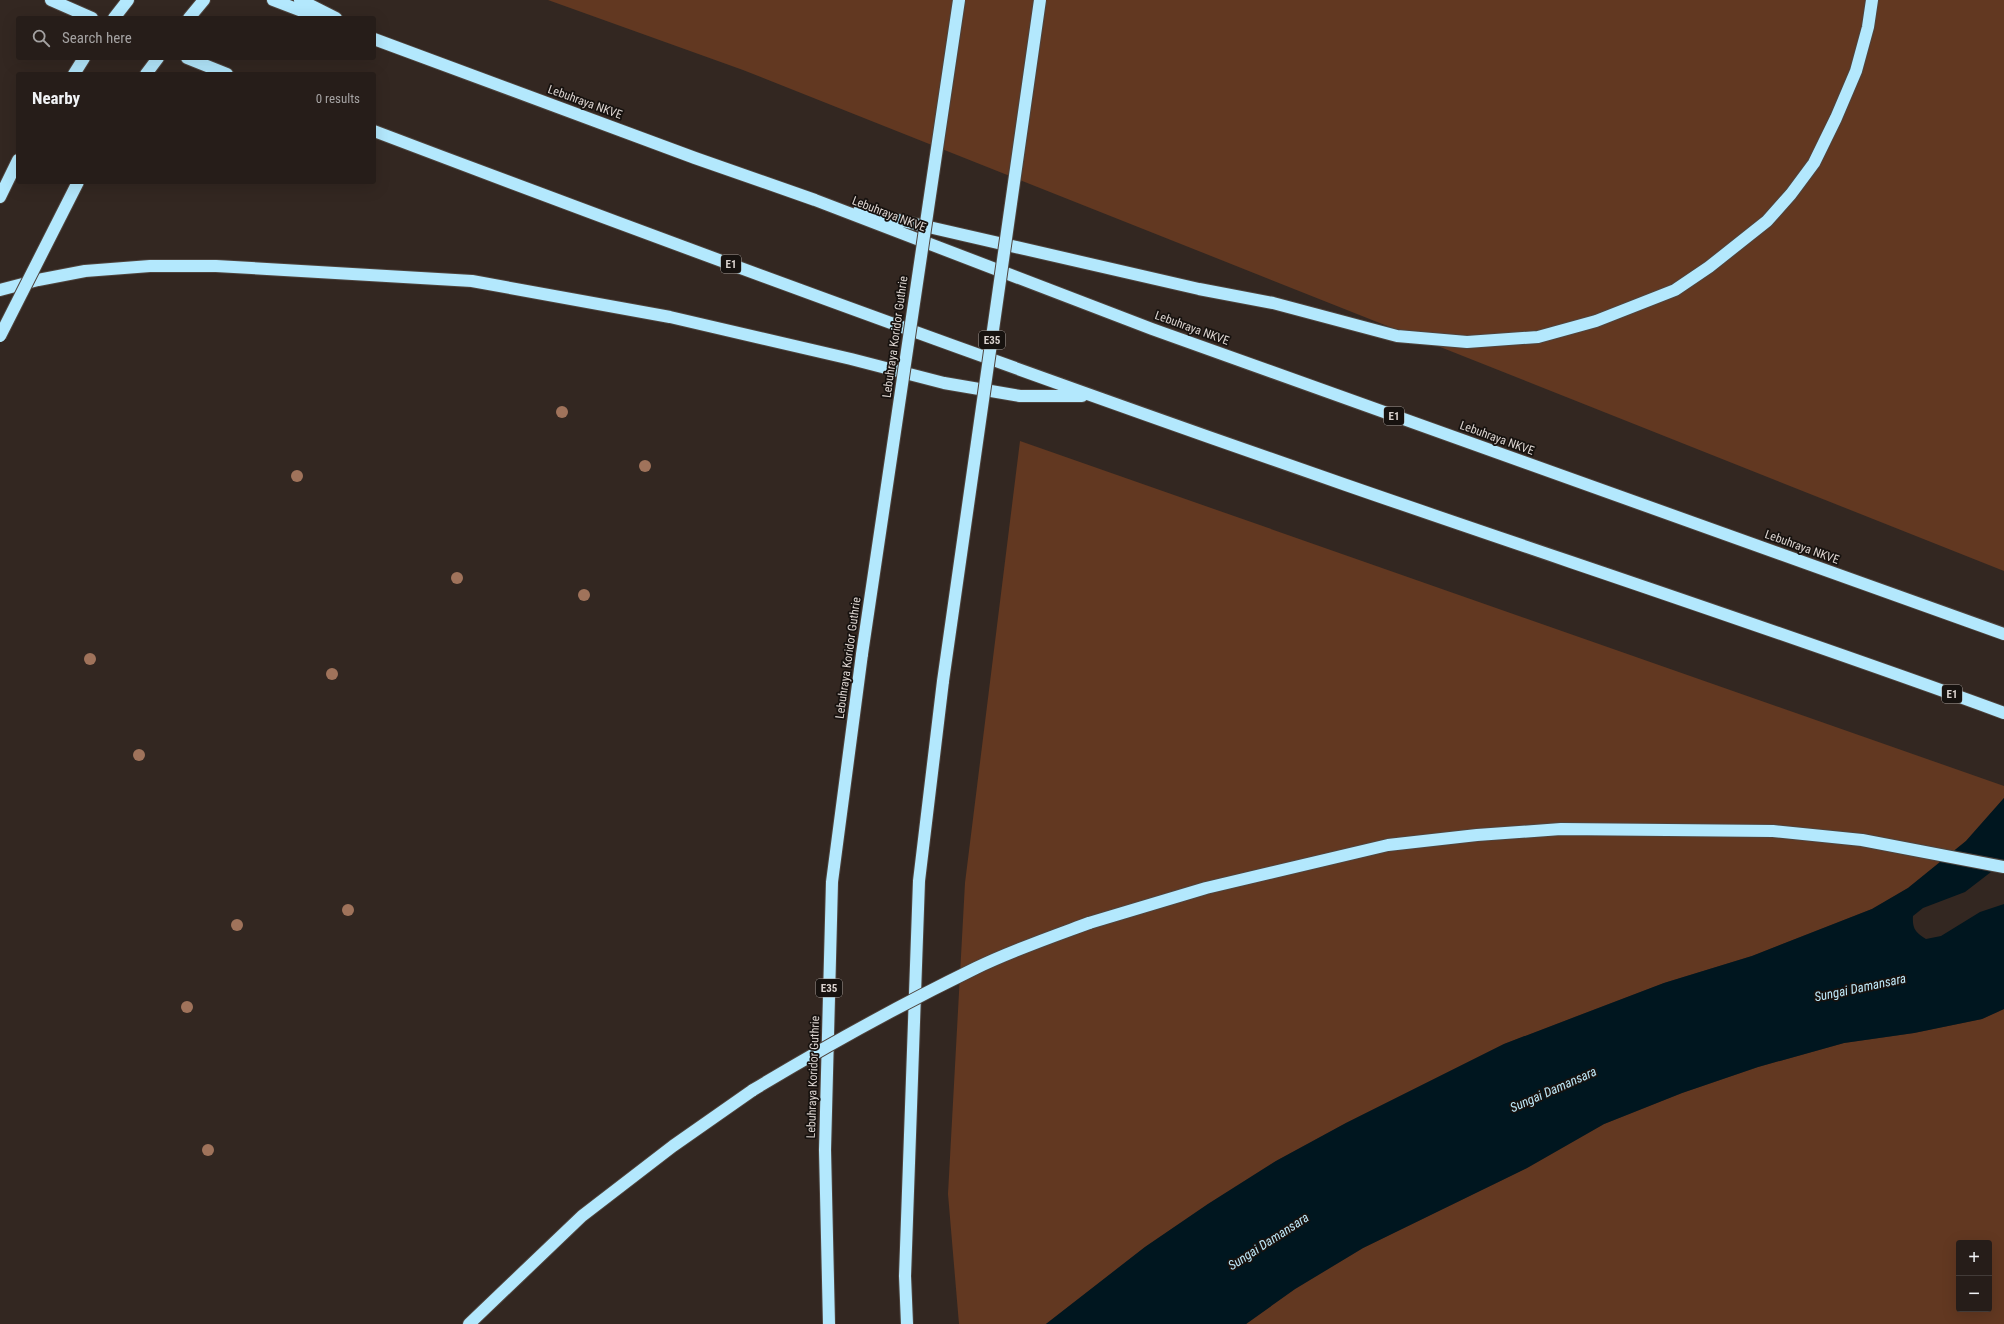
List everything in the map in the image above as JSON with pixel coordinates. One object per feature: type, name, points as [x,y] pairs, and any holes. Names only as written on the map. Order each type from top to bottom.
[{"type":"highway","points":[[51,0],[87,16]]},
{"type":"highway","points":[[116,16],[128,0]]},
{"type":"highway","points":[[192,16],[204,0]]},
{"type":"highway","points":[[273,0],[315,16]]},
{"type":"highway","points":[[300,0],[332,16]]},
{"type":"highway","name":"Lebuhraya Koridor Guthrie","points":[[829,1324],[825,1150],[832,882],[862,654],[959,0]]},
{"type":"highway","name":"E35","points":[[906,1324],[905,1276],[919,881],[943,681],[1040,0]]},
{"type":"highway","points":[[815,200],[1199,289],[1273,303],[1397,336],[1467,342],[1538,336],[1596,321],[1675,290],[1709,267],[1767,222],[1791,194],[1814,163],[1836,118],[1856,71],[1868,27],[1872,0]]},
{"type":"highway","name":"Lebuhraya NKVE","points":[[376,39],[695,158],[815,200],[1160,332],[2004,634]]},
{"type":"highway","points":[[75,72],[83,60]]},
{"type":"highway","points":[[148,72],[156,60]]},
{"type":"highway","points":[[192,60],[222,72]]},
{"type":"highway","name":"E1","points":[[376,132],[1089,395],[1569,562],[1900,674],[2004,713]]},
{"type":"highway","points":[[0,197],[16,164]]},
{"type":"highway","points":[[0,336],[77,184]]},
{"type":"highway","points":[[0,290],[38,280],[85,271],[150,266],[216,266],[472,281],[670,317],[851,359],[944,383],[1020,396],[1089,395]]},
{"type":"highway","points":[[469,1324],[582,1216],[672,1146],[753,1090],[844,1036],[977,967],[1036,942],[1089,923],[1206,888],[1388,845],[1477,835],[1561,829],[1773,831],[1862,840],[2004,868]]},
{"type":"shaded area","points":[[548,0],[2004,0],[2004,571],[743,70]]},
{"type":"shaded area","points":[[1020,441],[2004,786],[2004,798],[1966,841],[1908,888],[1872,909],[1752,956],[1664,983],[1504,1044],[1346,1123],[1276,1161],[1208,1204],[1145,1247],[1046,1324],[959,1324],[948,1194],[965,883]]},
{"type":"shaded area","points":[[2004,1009],[2004,1324],[1246,1324],[1295,1289],[1363,1248],[1527,1168],[1604,1124],[1682,1093],[1758,1067],[1844,1043],[1914,1033],[1982,1019]]},
{"type":"water","name":"Sungai Damansara","points":[[2004,798],[2004,862],[1965,892],[1923,908],[1913,916],[1913,924],[1915,930],[1926,939],[1941,936],[1980,912],[2004,904],[2004,1009],[1982,1019],[1914,1033],[1844,1043],[1758,1067],[1682,1093],[1604,1124],[1527,1168],[1363,1248],[1295,1289],[1246,1324],[1046,1324],[1145,1247],[1208,1204],[1276,1161],[1346,1123],[1504,1044],[1664,983],[1752,956],[1872,909],[1908,888],[1966,841]]}]
